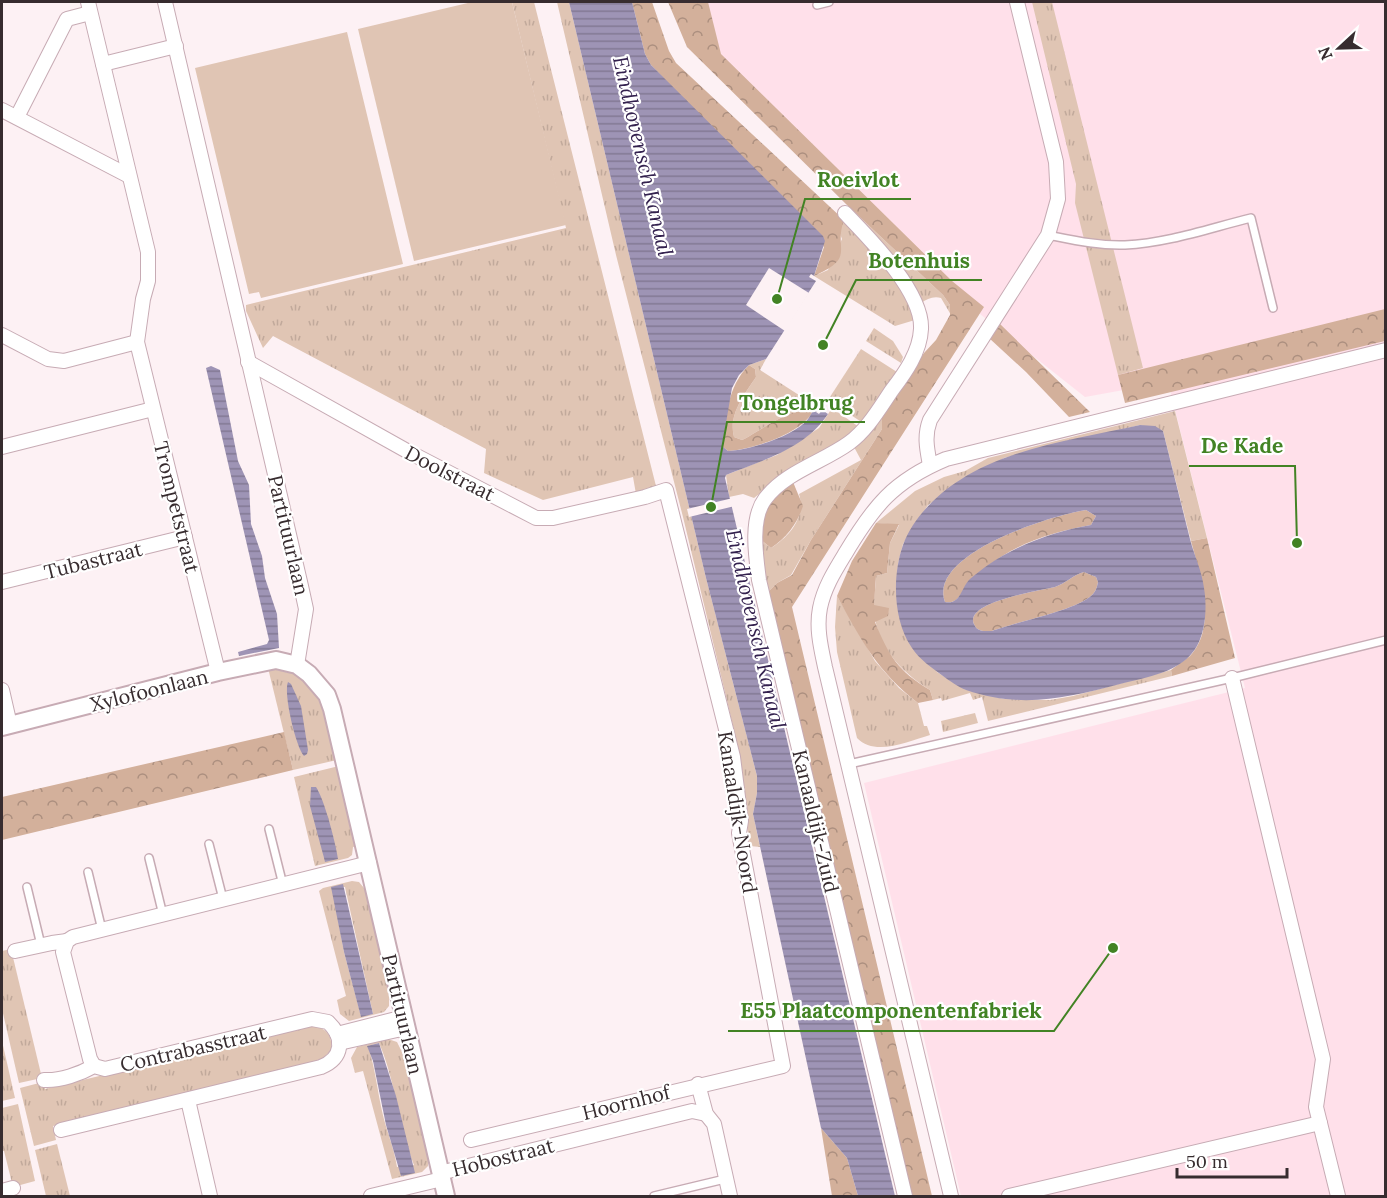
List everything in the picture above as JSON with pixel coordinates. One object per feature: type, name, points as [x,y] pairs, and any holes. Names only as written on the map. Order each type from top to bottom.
[{"type":"street","name":"Partituurlaan","points":[[165,2],[306,609],[297,665],[319,684],[327,695],[369,863],[446,1197]]},
{"type":"street","points":[[930,465],[925,432],[930,420],[1048,235],[1058,199],[1056,162],[1017,2]]},
{"type":"street","points":[[17,117],[67,19],[89,7]]},
{"type":"street","name":"Trompetstraat","points":[[89,7],[148,252],[148,281],[137,342],[218,672]]},
{"type":"street","points":[[103,64],[176,46]]},
{"type":"street","points":[[2,110],[129,176]]},
{"type":"street","name":"Kanaaldijk-Zuid","points":[[845,213],[886,258],[911,292],[920,312],[921,330],[917,349],[905,372],[866,428],[849,443],[787,480],[765,499],[758,517],[755,542],[759,580],[905,1197]]},
{"type":"street","points":[[2,335],[48,359],[64,361],[137,342]]},
{"type":"street","points":[[951,1197],[819,640],[820,610],[826,586],[877,505],[930,465],[975,450],[1386,350]]},
{"type":"street","name":"Doolstraat","points":[[248,362],[407,451],[536,518],[553,518],[666,490]]},
{"type":"street","points":[[2,447],[153,409]]},
{"type":"street","name":"Kanaaldijk-Noord","points":[[666,490],[733,757],[741,821],[739,833],[783,1065]]},
{"type":"street","name":"Tubastraat","points":[[2,582],[185,537]]},
{"type":"street","name":"Xylofoonlaan","points":[[6,726],[218,672],[276,660],[297,665]]},
{"type":"street","points":[[1232,678],[1323,1059],[1316,1107],[1338,1197]]},
{"type":"street","points":[[2,690],[6,726]]},
{"type":"street","points":[[15,951],[67,941],[74,937],[369,863]]},
{"type":"street","points":[[67,941],[63,952],[90,1059],[94,1066]]},
{"type":"street","name":"Contrabasstraat","points":[[44,1080],[51,1081],[84,1072],[94,1066],[105,1069],[312,1019],[328,1022],[338,1039]]},
{"type":"street","points":[[61,1130],[321,1067],[331,1063],[336,1057],[338,1039],[405,1023]]},
{"type":"street","name":"Hoornhof","points":[[471,1140],[783,1065]]},
{"type":"street","points":[[698,1084],[706,1114],[714,1124],[730,1197]]},
{"type":"street","points":[[188,1100],[210,1197]]},
{"type":"street","name":"Hobostraat","points":[[371,1197],[441,1176],[692,1111],[706,1114]]},
{"type":"street","points":[[1009,1197],[1320,1123]]},
{"type":"lane","points":[[817,4],[829,2]]},
{"type":"lane","points":[[1048,235],[1094,244],[1125,245],[1158,241],[1251,218],[1273,308]]},
{"type":"lane","points":[[849,764],[1232,678],[1386,640]]},
{"type":"lane","points":[[269,828],[283,885]]},
{"type":"lane","points":[[209,844],[223,900]]},
{"type":"lane","points":[[149,858],[163,915]]},
{"type":"lane","points":[[88,873],[102,930]]},
{"type":"lane","points":[[27,887],[41,945]]},
{"type":"lane","points":[[654,1197],[725,1179]]},
{"type":"shaded area","points":[[684,2],[1385,2],[1385,1196],[961,1196],[864,783],[1245,688],[1168,382],[1085,397],[961,299],[701,43]]},
{"type":"green space","points":[[472,2],[512,2],[566,225],[414,261],[358,29]]},
{"type":"green space","points":[[512,2],[534,2],[657,490],[636,494],[633,477],[543,500],[484,473],[486,449],[273,336],[263,348],[246,311],[246,305],[566,228]]},
{"type":"green space","points":[[557,2],[569,2],[706,578],[757,776],[753,814],[760,847],[750,846],[740,755],[683,517],[616,255]]},
{"type":"green space","points":[[632,2],[652,2],[669,51],[676,63],[844,220],[841,230],[841,252],[835,263],[814,276],[824,247],[651,65],[645,54]]},
{"type":"green space","points":[[668,2],[708,2],[721,54],[952,281],[984,307],[792,607],[932,1196],[911,1196],[767,593],[777,583],[792,575],[811,540],[882,429],[882,414],[924,353],[936,340],[950,315],[950,305],[943,295],[849,207],[687,47]]},
{"type":"green space","points":[[1032,2],[1052,2],[1143,368],[1118,375],[1075,203],[1076,184]]},
{"type":"green space","points":[[347,32],[403,264],[261,298],[259,292],[249,294],[195,68]]},
{"type":"green space","points":[[849,207],[943,295],[950,305],[951,315],[941,298],[930,298],[921,303]]},
{"type":"green space","points":[[844,220],[882,261],[905,292],[915,320],[895,326],[814,276],[828,270],[842,239],[839,231]]},
{"type":"green space","points":[[1385,309],[1385,341],[1125,403],[1118,375]]},
{"type":"green space","points":[[999,323],[1090,412],[1069,417],[1026,372],[989,338]]},
{"type":"green space","points":[[874,328],[893,341],[903,357],[901,363],[866,341]]},
{"type":"green space","points":[[861,349],[897,372],[863,423],[828,400]]},
{"type":"green space","points":[[766,359],[760,370],[816,406],[812,413],[805,411],[787,415],[742,440],[734,437],[733,421],[738,406],[756,377],[755,369],[749,365]]},
{"type":"green space","points":[[749,365],[755,369],[756,377],[735,413],[734,437],[742,440],[796,412],[812,413],[797,428],[774,440],[728,451],[722,446],[729,403],[736,383]]},
{"type":"green space","points":[[832,408],[859,427],[852,435],[754,498],[743,494],[729,497],[726,475],[777,455],[819,428]]},
{"type":"green space","points":[[1175,411],[1207,538],[1191,541],[1163,431],[1140,425],[1004,458],[928,505],[903,544],[898,564],[897,584],[900,615],[937,672],[964,689],[1004,699],[1050,700],[1171,670],[1172,676],[988,721],[982,697],[973,700],[970,693],[942,701],[941,698],[933,700],[930,690],[908,674],[890,654],[878,631],[874,604],[876,576],[887,573],[890,543],[899,525],[876,523],[915,491],[944,477],[965,471],[988,458]]},
{"type":"green space","points":[[882,414],[882,429],[791,575],[777,583],[767,593],[763,574],[761,540],[771,548],[778,543],[790,532],[798,518],[801,502],[799,494],[861,460],[854,447]]},
{"type":"green space","points":[[793,482],[803,506],[791,530],[771,548],[761,540],[760,531],[764,515],[779,493]]},
{"type":"green space","points":[[1086,510],[1096,516],[1091,525],[1046,536],[1014,549],[971,580],[954,601],[945,602],[944,584],[955,568],[973,553],[1022,529],[1069,513]]},
{"type":"green space","points":[[876,523],[899,524],[890,543],[887,573],[876,576],[874,605],[889,608],[888,616],[875,622],[896,662],[910,676],[930,690],[933,700],[918,703],[891,679],[862,641],[837,596],[852,561]]},
{"type":"green space","points":[[1207,538],[1235,658],[1172,676],[1171,670],[1190,656],[1203,630],[1205,616],[1202,584],[1191,541]]},
{"type":"green space","points":[[1084,572],[1096,577],[1097,587],[1092,595],[1074,606],[992,631],[976,628],[973,618],[979,610],[990,604],[1021,594],[1055,587]]},
{"type":"green space","points":[[837,596],[875,661],[899,688],[918,703],[924,726],[927,726],[930,735],[902,744],[882,747],[864,744],[857,738],[837,652],[835,627]]},
{"type":"green space","points":[[268,668],[299,675],[320,695],[337,760],[293,770]]},
{"type":"green space","points":[[975,713],[978,723],[943,732],[941,721]]},
{"type":"green space","points":[[284,732],[293,770],[2,840],[2,797]]},
{"type":"green space","points":[[339,766],[358,846],[353,847],[352,855],[348,858],[315,866],[294,777]],"holes":[[[318,790],[333,837],[337,859],[324,858]]]},
{"type":"green space","points":[[352,881],[359,882],[364,888],[368,887],[393,994],[389,996],[389,1006],[384,1012],[349,1021],[340,1014],[337,1000],[346,996],[319,891],[323,888]],"holes":[[[332,887],[345,887],[373,1014],[361,1016],[344,952]]]},
{"type":"green space","points":[[11,949],[42,1078],[19,1083],[2,1009],[2,951]]},
{"type":"green space","points":[[312,1025],[325,1030],[331,1040],[331,1050],[321,1061],[53,1126],[56,1140],[34,1146],[20,1088],[43,1082],[45,1089]]},
{"type":"green space","points":[[388,1039],[397,1042],[403,1054],[407,1053],[432,1157],[428,1158],[428,1166],[422,1172],[392,1179],[363,1071],[355,1073],[351,1058],[357,1047]],"holes":[[[379,1043],[385,1058],[404,1135],[414,1165],[397,1167],[368,1046]]]},
{"type":"green space","points":[[2,1041],[15,1098],[2,1101]]},
{"type":"green space","points":[[18,1104],[35,1181],[13,1187],[4,1151],[2,1151],[2,1108]]},
{"type":"green space","points":[[821,1128],[847,1158],[858,1196],[832,1196]]},
{"type":"green space","points":[[57,1144],[70,1196],[46,1196],[35,1150]]},
{"type":"water","name":"Eindhovensch Kanaal","points":[[569,2],[632,2],[645,54],[651,65],[823,236],[825,241],[814,276],[811,274],[809,277],[816,281],[766,359],[749,365],[739,375],[732,388],[722,446],[728,451],[737,450],[783,436],[802,425],[816,406],[818,408],[816,412],[819,414],[822,410],[828,414],[819,426],[795,445],[726,475],[725,478],[895,1196],[858,1196],[847,1158],[821,1128],[753,814],[757,776],[706,578]]},
{"type":"water","points":[[211,366],[220,370],[238,461],[249,485],[251,524],[277,614],[279,648],[239,656],[238,652],[267,644],[269,640],[206,368]]},
{"type":"water","points":[[1140,425],[1155,426],[1163,431],[1190,539],[1202,575],[1205,617],[1197,646],[1190,655],[1173,668],[1152,676],[1062,697],[1025,700],[986,696],[966,690],[930,667],[918,656],[906,637],[901,625],[896,598],[897,570],[903,545],[907,535],[926,508],[960,480],[1001,459],[1071,439]],"holes":[[[1086,510],[1096,516],[1091,525],[1051,535],[1000,557],[970,579],[958,598],[945,602],[944,584],[955,568],[973,553],[1022,529],[1069,513]],[[1084,572],[1096,577],[1097,587],[1092,595],[1074,606],[992,631],[976,628],[973,618],[979,610],[990,604],[1021,594],[1055,587]]]},
{"type":"water","points":[[288,682],[301,706],[308,750],[304,756],[297,743],[291,720],[287,697]]},
{"type":"water","points":[[311,787],[316,787],[323,801],[338,859],[325,862],[310,806]]},
{"type":"water","points":[[343,884],[373,1014],[361,1017],[344,952],[331,887]]},
{"type":"water","points":[[379,1043],[396,1096],[415,1173],[401,1176],[386,1125],[373,1061],[367,1046]]},
{"type":"pier","points":[[769,268],[809,293],[785,331],[746,305]]},
{"type":"pier","points":[[733,498],[735,506],[689,517],[687,509]]},
{"type":"place","name":"Roeivlot","points":[[777,299]]},
{"type":"place","name":"Botenhuis","points":[[823,345]]},
{"type":"place","name":"Tongelbrug","points":[[711,507]]},
{"type":"place","name":"De Kade","points":[[1297,543]]},
{"type":"place","name":"E55 Plaatcomponentenfabriek","points":[[1113,948]]}]
